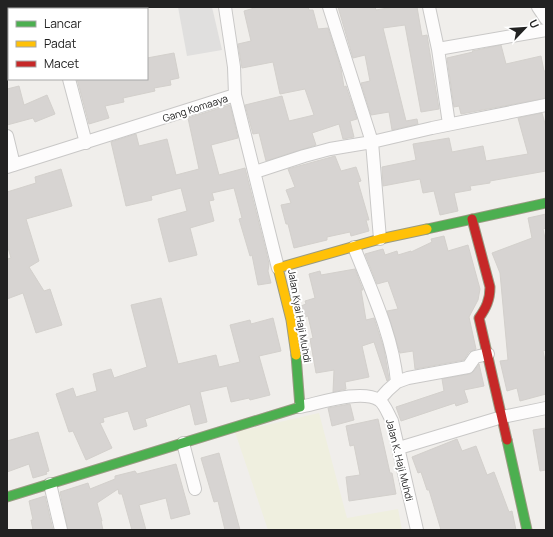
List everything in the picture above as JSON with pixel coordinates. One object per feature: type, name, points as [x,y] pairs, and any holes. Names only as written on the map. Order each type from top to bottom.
[{"type":"street","points":[[225,7],[234,67],[235,95]]},
{"type":"street","points":[[329,7],[372,142],[380,239]]},
{"type":"street","points":[[429,7],[438,49],[449,124]]},
{"type":"street","points":[[538,7],[546,19]]},
{"type":"street","points":[[438,49],[546,30]]},
{"type":"street","points":[[69,80],[86,143]]},
{"type":"street","name":"Gang Komaaya","points":[[11,166],[235,95],[278,268]]},
{"type":"street","points":[[255,172],[323,151],[546,105]]},
{"type":"street","points":[[7,136],[11,166]]},
{"type":"street","name":"Jalan Kyai Haji Muhdi","points":[[300,407],[297,363],[291,320],[278,268],[380,239],[546,203]]},
{"type":"street","points":[[472,219],[490,286],[491,297],[488,305],[479,318],[527,530]]},
{"type":"street","points":[[354,247],[387,335],[395,363],[397,382]]},
{"type":"street","points":[[7,497],[300,407],[351,396],[367,396],[379,400],[397,382],[408,378],[468,367],[475,357],[488,354]]},
{"type":"street","name":"Jalan K. Haji Muhdi","points":[[379,400],[385,407],[392,421],[417,530]]},
{"type":"street","points":[[399,448],[502,417],[546,408]]},
{"type":"street","points":[[183,443],[195,489]]},
{"type":"street","points":[[50,484],[61,530]]},
{"type":"green space","points":[[319,413],[347,518],[398,509],[402,530],[268,530],[235,432]]},
{"type":"shaded area","points":[[178,7],[212,7],[222,50],[187,56]]},
{"type":"building","points":[[258,7],[308,7],[309,10],[313,10],[318,29],[328,28],[341,69],[344,87],[346,86],[357,119],[350,121],[354,137],[343,139],[339,124],[312,133],[316,145],[266,161],[259,133],[253,134],[245,105],[282,96],[289,121],[314,115],[305,89],[280,94],[273,62],[242,68],[238,44],[251,41],[244,11]]},
{"type":"building","points":[[338,7],[375,7],[376,10],[394,7],[417,7],[422,36],[427,35],[439,109],[421,112],[405,25],[383,28],[406,121],[417,119],[418,124],[392,130],[389,112],[371,115],[361,83],[370,81],[365,55],[353,58]]},
{"type":"building","points":[[501,45],[506,64],[541,56],[544,71],[546,71],[546,98],[461,114],[459,106],[454,107],[447,58]]},
{"type":"building","points":[[174,53],[179,78],[170,80],[171,85],[154,88],[155,91],[123,98],[124,102],[105,106],[109,118],[89,124],[77,80],[148,80],[148,58]]},
{"type":"building","points":[[19,86],[24,105],[47,95],[55,114],[35,122],[33,118],[7,125],[7,89]]},
{"type":"building","points":[[230,105],[238,138],[211,145],[219,175],[245,168],[269,264],[268,271],[271,283],[258,285],[252,255],[250,256],[239,219],[242,218],[234,188],[212,193],[214,200],[209,201],[214,221],[190,228],[197,255],[169,262],[158,219],[187,211],[181,188],[151,196],[152,200],[126,206],[111,142],[136,134],[139,146],[167,139],[176,175],[199,169],[188,118]]},
{"type":"building","points":[[542,113],[546,127],[546,171],[470,186],[471,190],[454,193],[458,211],[440,215],[434,191],[423,193],[420,179],[383,186],[382,167],[416,160],[413,144],[449,138],[452,152],[483,146],[486,161],[528,154],[518,118]]},
{"type":"building","points":[[335,156],[341,171],[356,167],[361,181],[358,182],[369,220],[366,220],[369,231],[351,236],[350,232],[327,237],[327,240],[294,248],[288,224],[286,224],[281,205],[291,203],[286,190],[295,187],[288,169]]},
{"type":"building","points":[[61,169],[72,206],[26,219],[39,261],[29,267],[44,291],[50,289],[62,325],[36,333],[23,293],[7,299],[7,259],[11,258],[7,244],[7,192],[36,183],[35,177]]},
{"type":"building","points":[[546,214],[546,228],[543,229],[546,243],[546,350],[543,351],[546,365],[546,394],[520,401],[517,388],[507,391],[500,361],[508,360],[500,273],[492,253],[532,238],[528,218]]},
{"type":"building","points":[[444,236],[448,251],[468,245],[480,289],[478,300],[469,317],[476,349],[469,352],[464,360],[415,369],[413,351],[400,353],[387,311],[398,309],[388,281],[377,284],[365,254],[383,249],[385,255],[397,251],[398,255],[411,252],[432,242],[431,239]]},
{"type":"building","points":[[355,269],[363,290],[361,290],[366,320],[374,318],[384,349],[389,379],[387,381],[374,342],[362,346],[369,377],[345,382],[346,389],[333,392],[334,370],[316,373],[310,339],[313,338],[308,316],[304,317],[301,306],[306,304],[305,301],[315,298],[309,274],[320,271],[321,275]]},
{"type":"building","points":[[161,298],[178,364],[216,355],[219,367],[240,362],[230,325],[250,320],[251,324],[273,318],[281,351],[259,356],[270,395],[250,400],[249,398],[231,402],[227,386],[200,392],[207,422],[195,425],[190,404],[145,419],[147,426],[134,430],[128,411],[103,418],[104,422],[100,423],[112,448],[86,460],[73,431],[69,432],[56,394],[73,388],[76,397],[97,391],[93,374],[111,369],[114,378],[147,367],[131,305]]},
{"type":"building","points":[[479,364],[484,386],[464,390],[468,402],[456,406],[455,403],[401,421],[396,407],[444,391],[442,379],[470,374]]},
{"type":"building","points":[[350,404],[354,420],[332,426],[328,408]]},
{"type":"building","points":[[378,419],[396,494],[349,501],[346,477],[360,475],[354,445],[350,446],[346,426]]},
{"type":"building","points":[[546,428],[546,470],[540,471],[533,430]]},
{"type":"building","points":[[38,432],[49,471],[46,472],[47,474],[33,478],[29,464],[7,472],[7,441]]},
{"type":"building","points":[[457,439],[462,451],[476,446],[487,475],[494,472],[509,512],[512,511],[516,530],[441,530],[429,490],[427,490],[421,472],[418,473],[412,457]]},
{"type":"building","points":[[219,453],[240,530],[225,530],[218,501],[214,502],[201,458]]},
{"type":"building","points":[[176,464],[190,514],[171,519],[166,498],[139,505],[146,530],[132,530],[122,494],[119,494],[118,489],[97,503],[103,530],[68,530],[60,492],[88,483],[90,489],[115,479],[115,476],[135,471],[137,474]]},
{"type":"building","points":[[45,496],[53,530],[33,530],[31,520],[33,520],[29,501]]},
{"type":"traffic: fast","points":[[427,229],[546,203]]},
{"type":"traffic: fast","points":[[7,497],[300,407],[296,355]]},
{"type":"traffic: fast","points":[[507,440],[527,530]]},
{"type":"traffic: slow","points":[[296,355],[291,320],[278,268],[380,239],[427,229]]},
{"type":"traffic: jam","points":[[472,219],[490,287],[487,304],[479,318],[507,440]]}]
